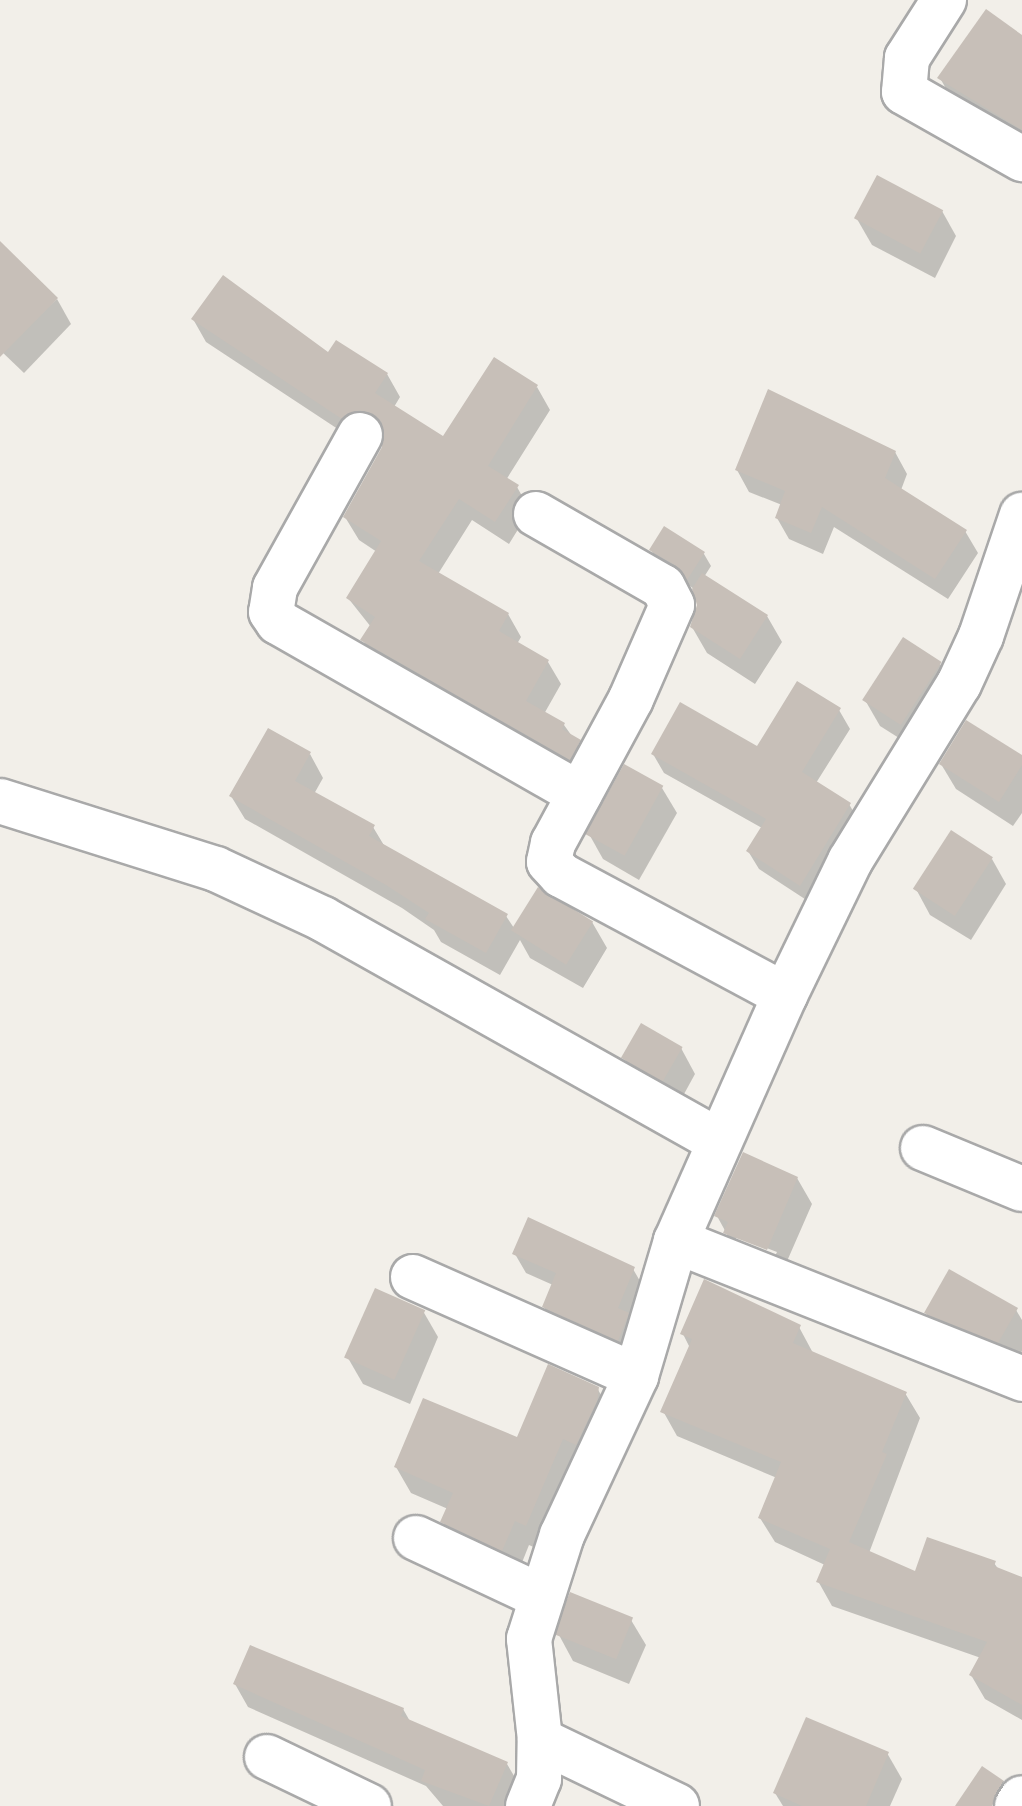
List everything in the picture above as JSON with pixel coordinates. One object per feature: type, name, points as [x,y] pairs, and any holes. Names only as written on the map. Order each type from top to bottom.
[{"type":"street","points":[[944,0],[907,58],[904,92],[1022,159]]},
{"type":"street","points":[[360,435],[275,588],[271,612],[278,622],[579,794]]},
{"type":"street","points":[[536,514],[663,587],[672,605],[631,699],[548,855],[553,869],[785,995]]},
{"type":"street","points":[[528,1806],[539,1779],[540,1740],[529,1639],[562,1535],[636,1376],[676,1241],[785,995],[850,861],[959,684],[981,636],[1021,521]]},
{"type":"street","points":[[0,801],[216,869],[323,919],[568,1052],[719,1141]]},
{"type":"street","points":[[923,1148],[1022,1189]]},
{"type":"street","points":[[676,1241],[1022,1379]]},
{"type":"street","points":[[413,1277],[636,1376]]},
{"type":"street","points":[[416,1538],[542,1597]]},
{"type":"street","points":[[540,1740],[677,1806]]},
{"type":"street","points":[[267,1757],[369,1806]]},
{"type":"street","points":[[1017,1806],[1022,1798]]},
{"type":"building","points":[[986,9],[1022,35],[1022,130],[937,78]]},
{"type":"building","points":[[877,175],[943,210],[920,253],[854,218]]},
{"type":"building","points":[[0,241],[58,298],[0,357]]},
{"type":"building","points":[[223,275],[328,352],[336,340],[388,373],[375,393],[443,436],[494,357],[538,385],[488,466],[519,485],[495,522],[459,499],[419,561],[509,613],[499,631],[549,660],[526,701],[565,723],[562,729],[581,740],[570,760],[360,640],[375,617],[346,598],[381,541],[343,517],[382,447],[382,423],[360,410],[342,419],[191,319]]},
{"type":"building","points":[[768,389],[896,451],[885,478],[967,530],[935,579],[822,507],[811,533],[775,518],[785,491],[735,470]]},
{"type":"building","points":[[664,526],[705,552],[687,580],[675,565],[649,550]]},
{"type":"building","points":[[702,573],[768,615],[740,659],[690,627],[697,605],[692,589]]},
{"type":"building","points":[[903,637],[942,662],[901,725],[862,700]]},
{"type":"building","points":[[797,681],[841,708],[802,772],[851,803],[800,886],[746,851],[766,819],[651,754],[680,702],[757,746]]},
{"type":"building","points":[[966,720],[1022,755],[1022,765],[999,802],[939,764]]},
{"type":"building","points":[[268,728],[311,752],[295,781],[375,825],[369,836],[508,914],[486,953],[425,919],[429,913],[386,885],[229,796]]},
{"type":"building","points":[[624,764],[663,786],[625,856],[585,834]]},
{"type":"building","points":[[951,830],[993,857],[955,916],[913,889]]},
{"type":"building","points":[[538,887],[593,921],[566,965],[511,930]]},
{"type":"building","points":[[641,1023],[683,1047],[663,1082],[621,1058]]},
{"type":"building","points":[[743,1152],[798,1177],[767,1250],[723,1233],[728,1222],[714,1216]]},
{"type":"building","points":[[528,1217],[635,1267],[618,1308],[629,1313],[618,1341],[542,1307],[556,1273],[512,1254]]},
{"type":"building","points":[[949,1269],[1018,1308],[998,1343],[924,1313]]},
{"type":"building","points":[[704,1279],[801,1325],[793,1343],[907,1392],[882,1452],[887,1454],[849,1542],[915,1571],[927,1537],[996,1561],[994,1566],[1022,1577],[1022,1705],[969,1675],[987,1642],[816,1582],[830,1549],[758,1518],[781,1462],[660,1412],[692,1339],[680,1334]]},
{"type":"building","points":[[375,1288],[425,1310],[394,1380],[344,1357]]},
{"type":"building","points":[[548,1364],[599,1387],[597,1401],[576,1445],[563,1439],[526,1526],[515,1521],[502,1551],[440,1522],[453,1493],[394,1467],[423,1398],[517,1437]]},
{"type":"building","points":[[570,1592],[633,1617],[616,1659],[553,1634]]},
{"type":"building","points":[[250,1645],[404,1708],[401,1716],[508,1762],[489,1806],[421,1781],[425,1770],[233,1684]]},
{"type":"building","points":[[806,1717],[889,1752],[866,1806],[802,1806],[773,1793]]},
{"type":"building","points":[[982,1766],[1004,1781],[992,1806],[955,1806]]}]
